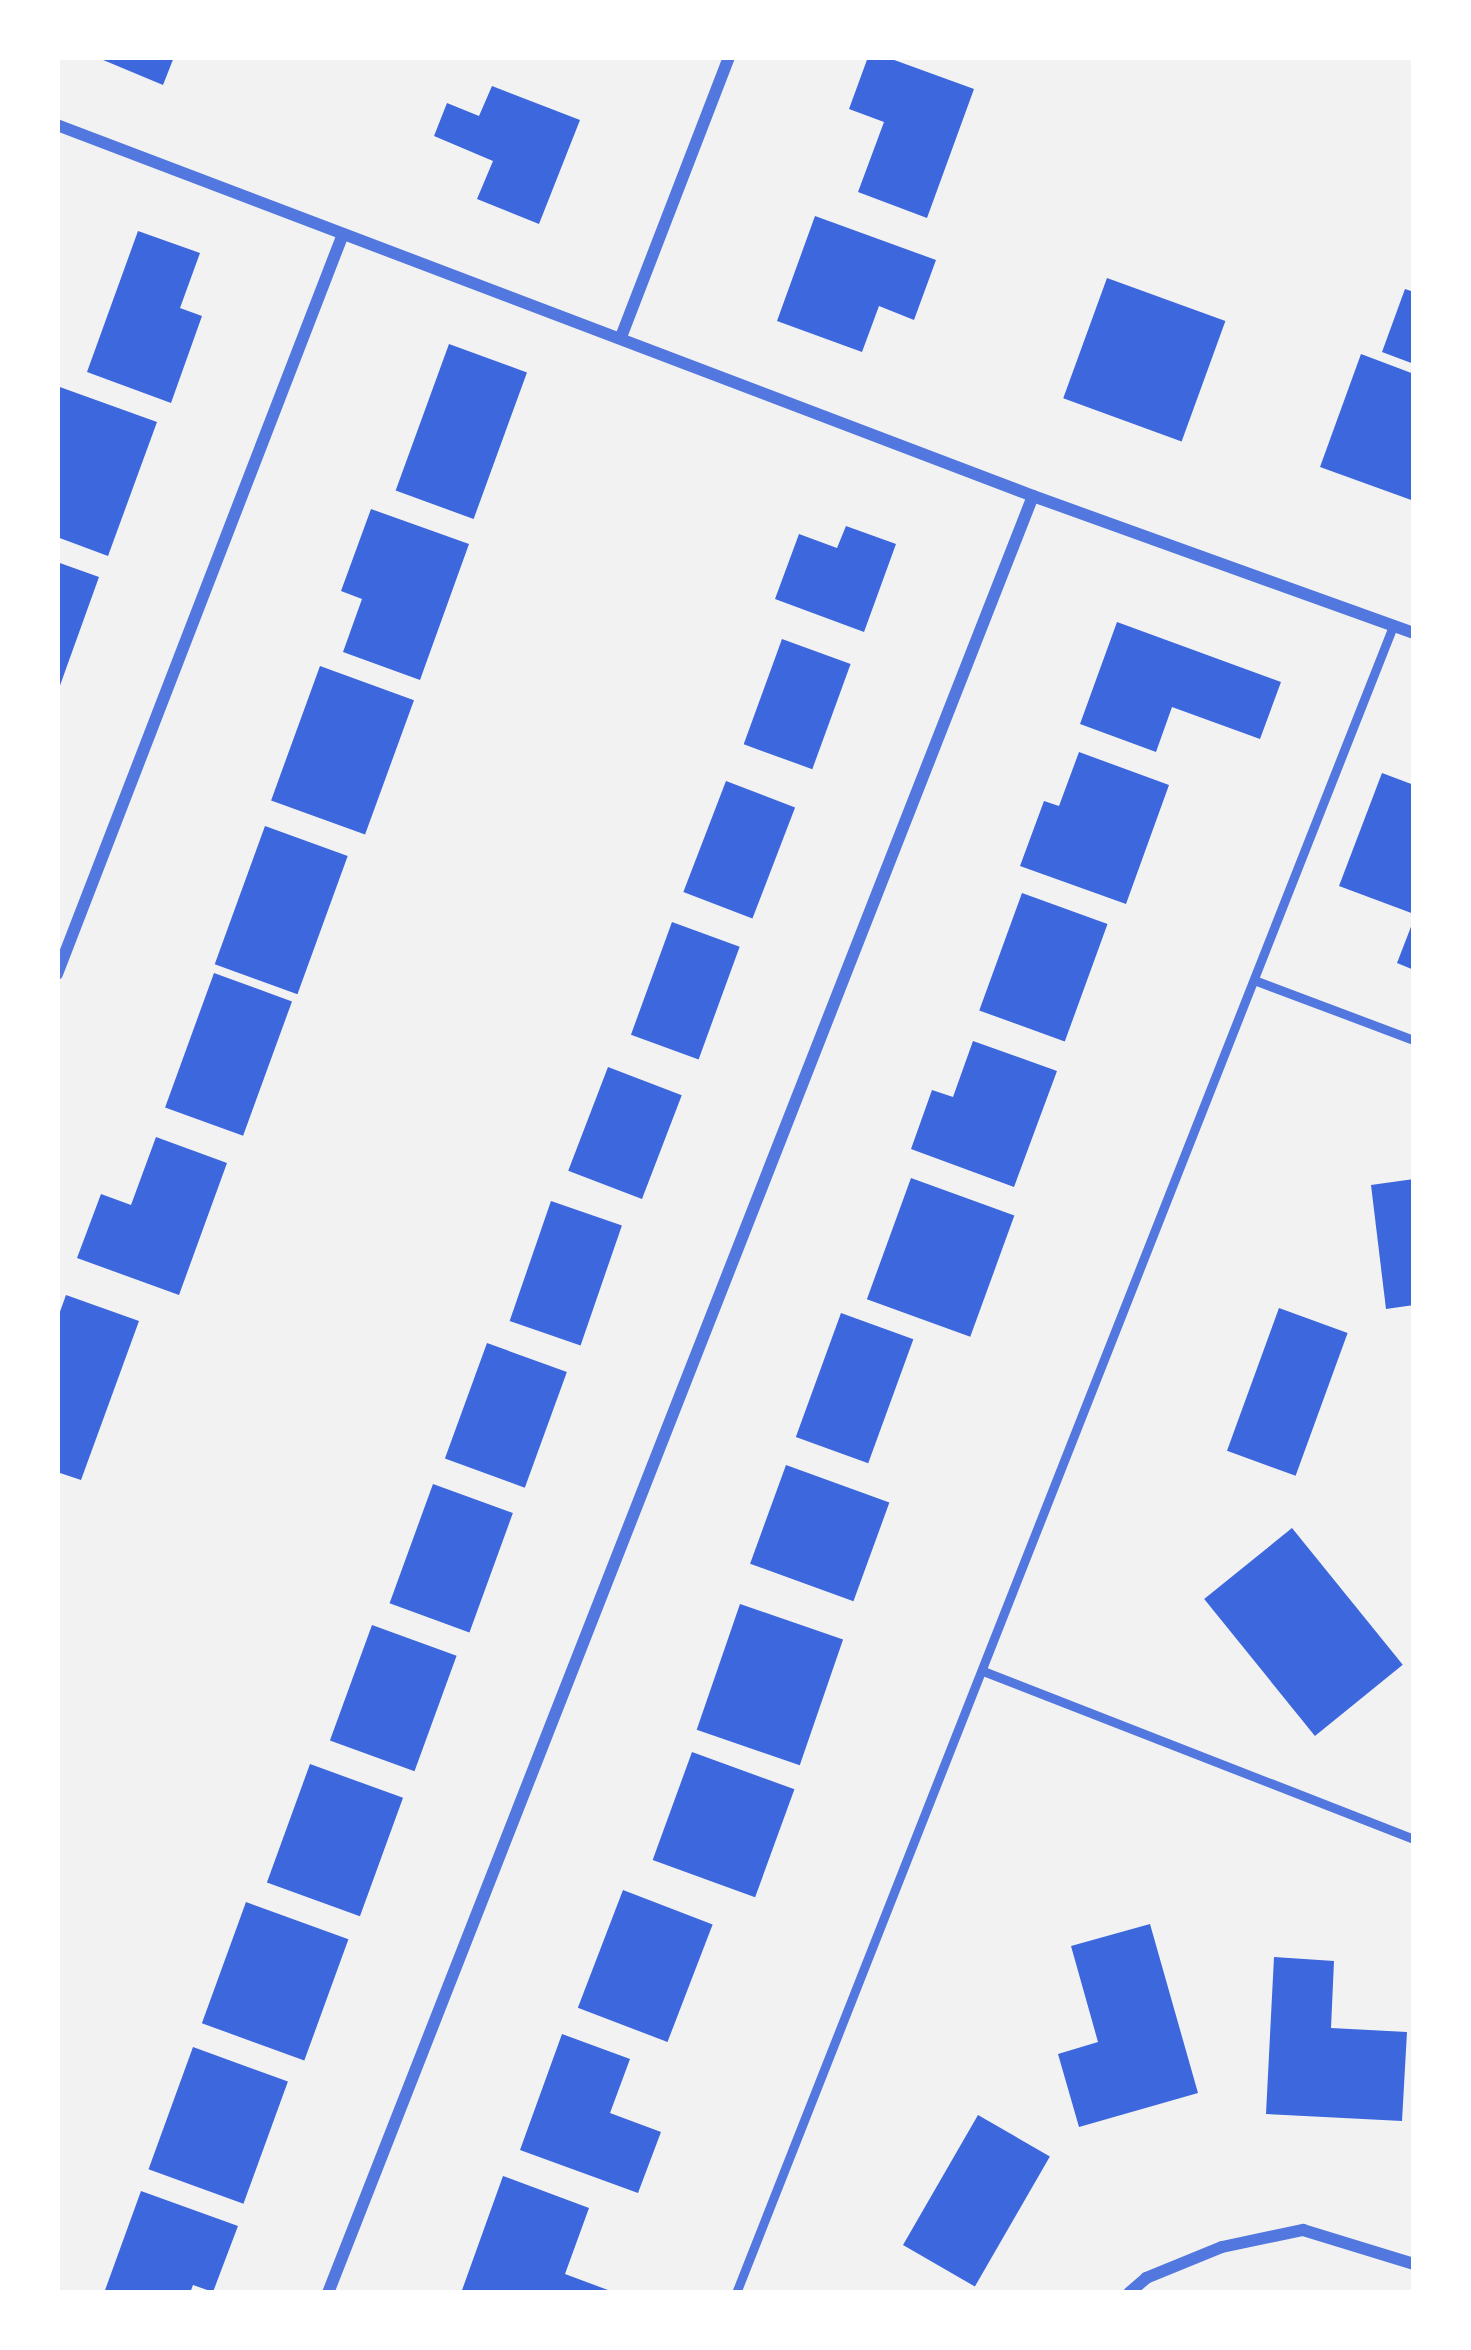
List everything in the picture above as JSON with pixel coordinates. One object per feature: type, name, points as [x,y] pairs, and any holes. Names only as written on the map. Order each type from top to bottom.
[{"type":"street","points":[[621,338],[729,57]]},
{"type":"street","points":[[57,125],[1033,496],[1414,633]]},
{"type":"street","points":[[57,974],[343,235]]},
{"type":"street","points":[[328,2293],[1033,496]]},
{"type":"street","points":[[1129,2293],[1146,2278],[1222,2247],[1303,2230],[1414,2264]]},
{"type":"lane","points":[[736,2293],[1393,626]]},
{"type":"lane","points":[[1254,980],[1414,1040]]},
{"type":"lane","points":[[983,1671],[1414,1839]]},
{"type":"building","points":[[96,57],[174,57],[163,85]]},
{"type":"building","points":[[868,57],[886,57],[974,89],[927,218],[858,192],[884,122],[849,109]]},
{"type":"building","points":[[492,86],[580,120],[539,224],[477,199],[493,161],[434,136],[447,103],[479,116]]},
{"type":"building","points":[[815,216],[936,260],[914,320],[879,306],[862,352],[777,321]]},
{"type":"building","points":[[138,231],[200,253],[180,308],[202,316],[171,403],[87,372]]},
{"type":"building","points":[[1107,278],[1225,321],[1182,441],[1063,398]]},
{"type":"building","points":[[1405,289],[1414,292],[1414,364],[1382,352]]},
{"type":"building","points":[[449,344],[527,372],[474,519],[396,491]]},
{"type":"building","points":[[1361,354],[1414,374],[1414,501],[1320,467]]},
{"type":"building","points":[[57,386],[157,422],[108,556],[57,537]]},
{"type":"building","points":[[371,509],[469,544],[420,680],[343,652],[362,599],[341,591]]},
{"type":"building","points":[[846,526],[896,544],[864,632],[775,599],[799,534],[837,548]]},
{"type":"building","points":[[57,562],[99,577],[58,691],[57,690]]},
{"type":"building","points":[[1117,622],[1281,682],[1260,739],[1172,707],[1156,752],[1080,724]]},
{"type":"building","points":[[782,639],[851,664],[812,769],[744,744]]},
{"type":"building","points":[[320,666],[414,700],[365,835],[271,800]]},
{"type":"building","points":[[1079,752],[1169,785],[1126,904],[1020,866],[1044,801],[1059,806]]},
{"type":"building","points":[[1382,773],[1414,785],[1414,914],[1339,886]]},
{"type":"building","points":[[726,781],[795,808],[752,919],[683,892]]},
{"type":"building","points":[[265,826],[348,856],[297,994],[215,964]]},
{"type":"building","points":[[1022,893],[1108,924],[1065,1042],[979,1010]]},
{"type":"building","points":[[1414,919],[1414,970],[1397,963]]},
{"type":"building","points":[[672,922],[740,947],[699,1059],[631,1035]]},
{"type":"building","points":[[214,973],[292,1001],[243,1136],[165,1107]]},
{"type":"building","points":[[973,1041],[1057,1071],[1014,1187],[911,1149],[932,1090],[953,1097]]},
{"type":"building","points":[[608,1067],[682,1095],[642,1199],[568,1171]]},
{"type":"building","points":[[156,1137],[227,1163],[179,1295],[77,1258],[101,1194],[131,1205]]},
{"type":"building","points":[[911,1178],[1014,1216],[970,1337],[867,1299]]},
{"type":"building","points":[[1414,1179],[1414,1305],[1386,1309],[1371,1185]]},
{"type":"building","points":[[551,1201],[622,1225],[581,1345],[510,1321]]},
{"type":"building","points":[[66,1295],[139,1321],[81,1480],[57,1472],[57,1320]]},
{"type":"building","points":[[1279,1308],[1348,1333],[1296,1476],[1227,1451]]},
{"type":"building","points":[[841,1313],[913,1339],[868,1463],[796,1437]]},
{"type":"building","points":[[487,1343],[567,1372],[525,1488],[445,1459]]},
{"type":"building","points":[[786,1465],[889,1503],[853,1601],[750,1564]]},
{"type":"building","points":[[433,1484],[513,1513],[469,1632],[390,1603]]},
{"type":"building","points":[[1292,1528],[1403,1665],[1315,1736],[1204,1599]]},
{"type":"building","points":[[740,1604],[843,1639],[800,1765],[697,1730]]},
{"type":"building","points":[[372,1625],[457,1656],[415,1771],[330,1741]]},
{"type":"building","points":[[692,1752],[794,1789],[755,1897],[653,1860]]},
{"type":"building","points":[[310,1764],[403,1798],[360,1916],[267,1882]]},
{"type":"building","points":[[623,1890],[713,1924],[667,2042],[578,2008]]},
{"type":"building","points":[[246,1902],[348,1939],[304,2061],[202,2023]]},
{"type":"building","points":[[1150,1924],[1198,2093],[1079,2127],[1058,2054],[1098,2042],[1071,1946]]},
{"type":"building","points":[[1274,1957],[1334,1961],[1331,2028],[1407,2032],[1402,2121],[1266,2114]]},
{"type":"building","points":[[562,2034],[630,2059],[610,2113],[661,2132],[638,2193],[520,2150]]},
{"type":"building","points":[[193,2047],[288,2082],[243,2204],[149,2169]]},
{"type":"building","points":[[978,2115],[1050,2156],[975,2286],[903,2245]]},
{"type":"building","points":[[503,2176],[589,2208],[565,2274],[616,2293],[461,2293]]},
{"type":"building","points":[[141,2191],[238,2226],[213,2292],[193,2285],[190,2293],[104,2293]]}]
